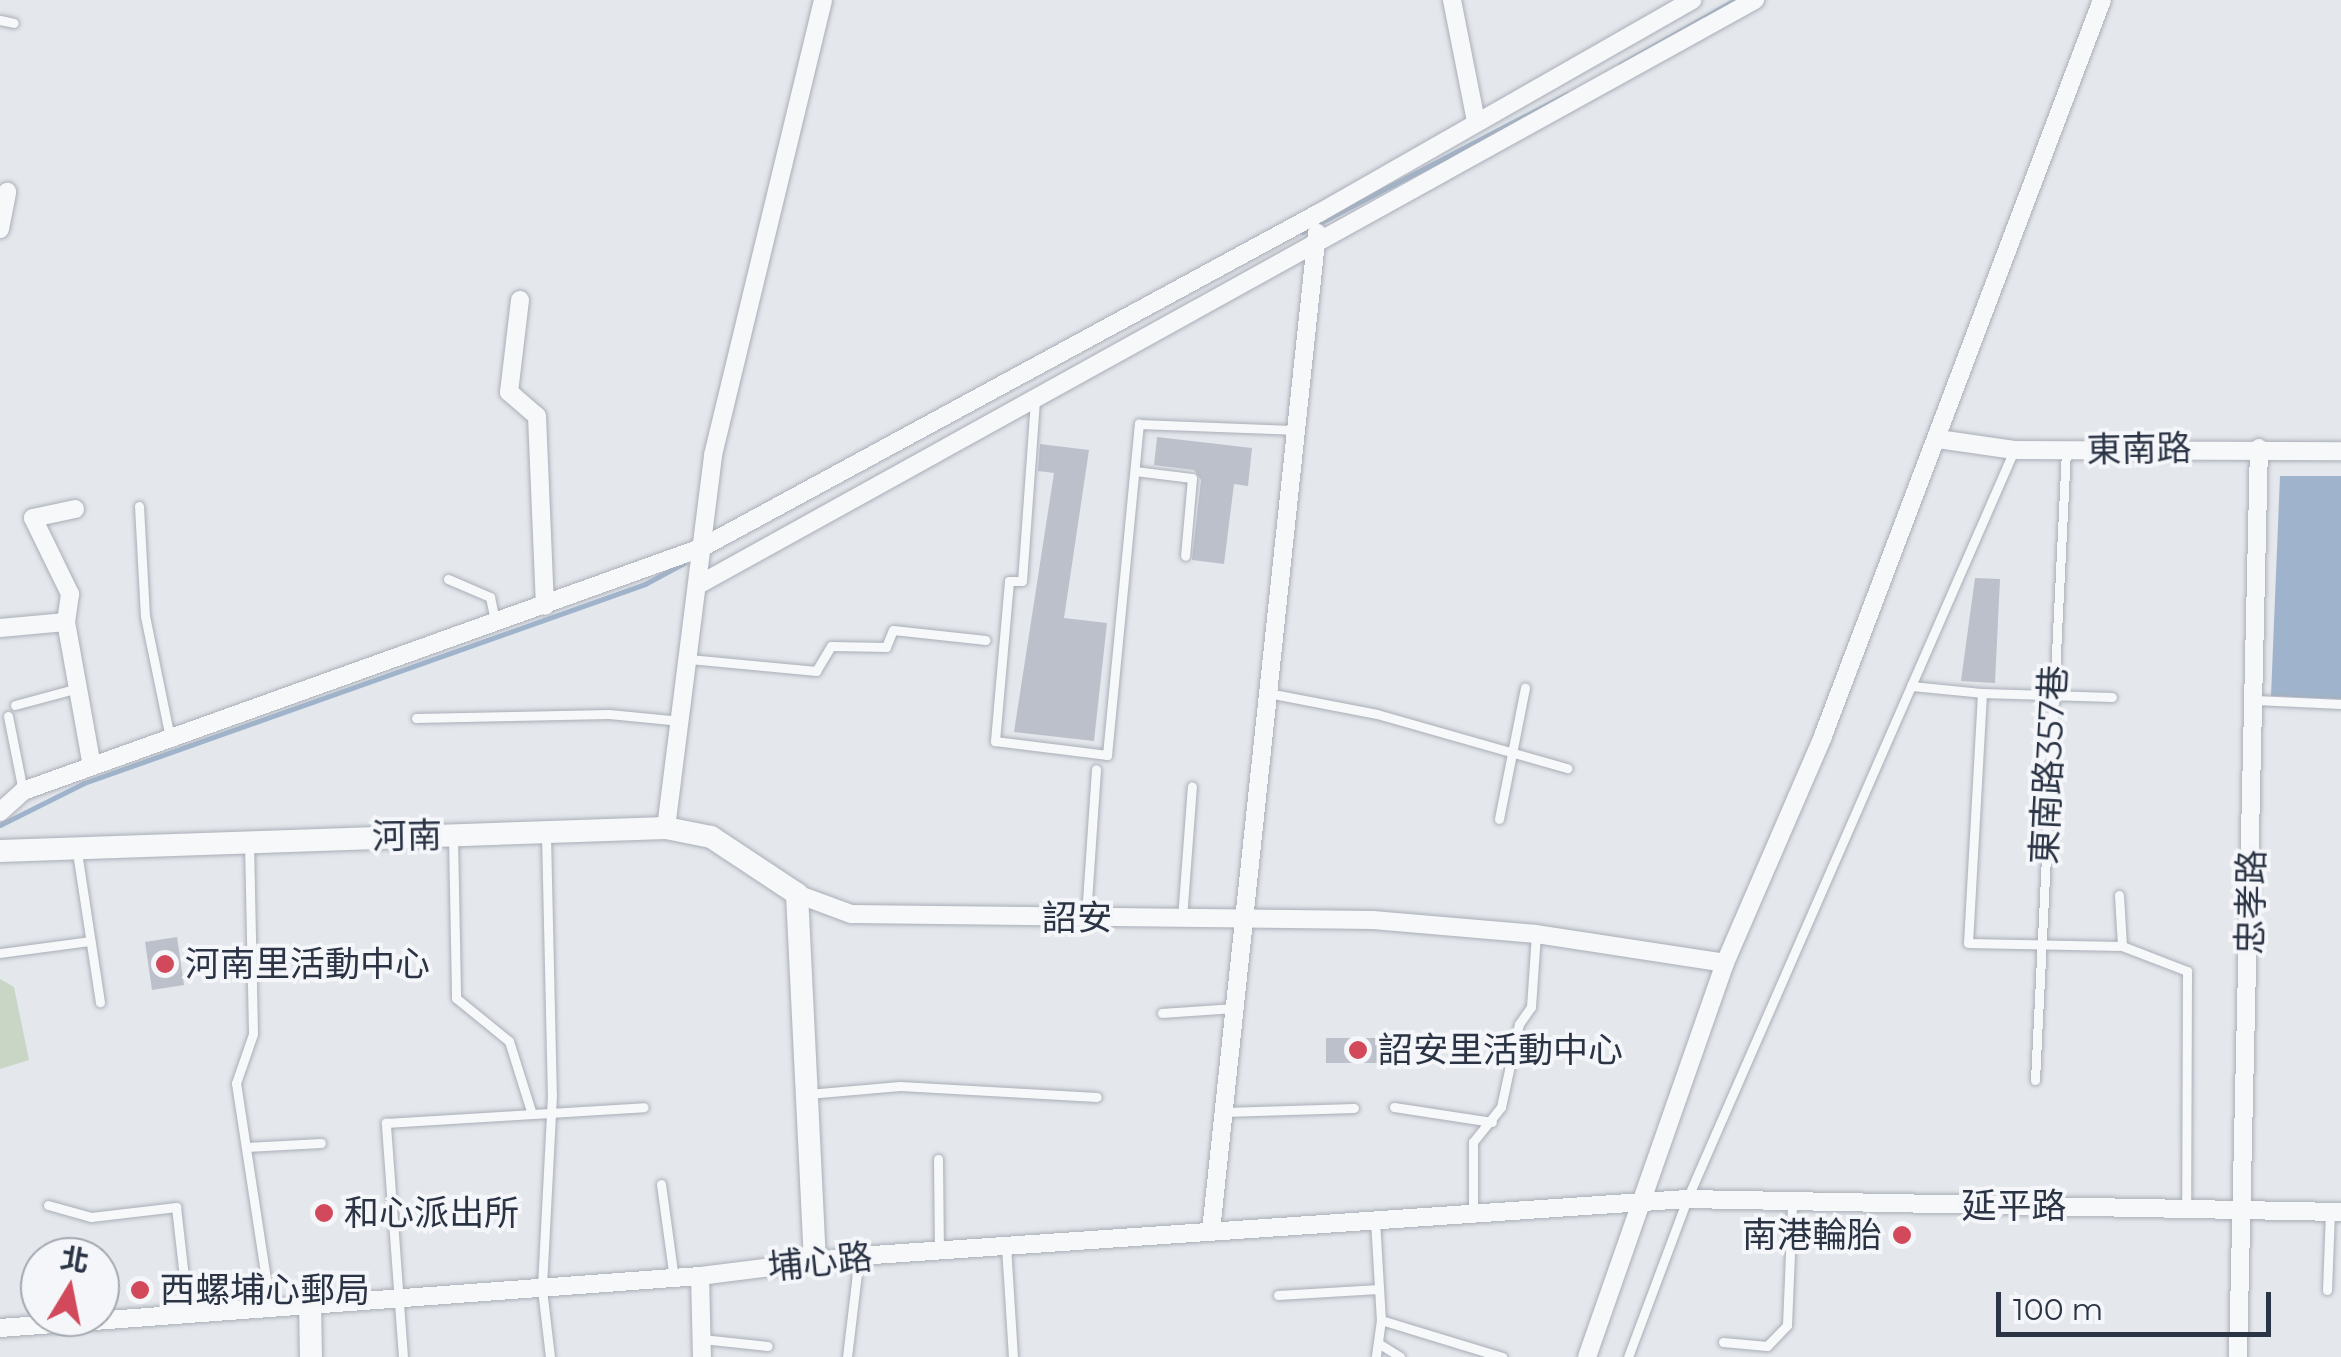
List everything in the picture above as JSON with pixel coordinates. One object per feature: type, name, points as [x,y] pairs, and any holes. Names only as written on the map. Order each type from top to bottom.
[{"type":"street","points":[[666,828],[700,584],[700,548],[713,455],[823,0]]},
{"type":"street","points":[[1452,0],[1476,121]]},
{"type":"street","points":[[0,812],[23,790],[700,548],[1319,213],[1693,0]]},
{"type":"street","points":[[700,584],[1755,0]]},
{"type":"street","points":[[1587,1357],[1724,963],[1823,736],[2102,0]]},
{"type":"street","points":[[0,229],[7,192]]},
{"type":"street","points":[[1211,1232],[1247,917],[1292,430],[1319,213]]},
{"type":"street","points":[[520,300],[509,392],[537,416],[545,606]]},
{"type":"street","name":"東南路","points":[[1938,439],[2014,450],[2341,451]]},
{"type":"street","name":"忠孝路","points":[[2238,1357],[2246,1210],[2259,448]]},
{"type":"street","points":[[75,509],[33,518],[70,594],[66,622],[92,766]]},
{"type":"street","points":[[0,628],[66,622]]},
{"type":"street","name":"河南","points":[[0,851],[76,844],[666,828],[710,837],[797,894]]},
{"type":"street","points":[[797,894],[815,1260]]},
{"type":"street","name":"詔安","points":[[797,894],[850,914],[1086,919],[1247,917],[1536,934],[1724,963]]},
{"type":"street","name":"延平路","points":[[1642,1203],[1687,1199],[2335,1212]]},
{"type":"street","name":"埔心路","points":[[0,1328],[310,1301],[700,1276],[859,1256],[1642,1203]]},
{"type":"street","points":[[700,1276],[702,1348]]},
{"type":"street","points":[[310,1301],[312,1357]]},
{"type":"lane","points":[[0,20],[14,23]]},
{"type":"lane","points":[[1035,400],[1022,581],[1009,581],[996,741],[1107,755],[1139,424],[1292,430]]},
{"type":"lane","points":[[1628,1357],[1687,1199],[2014,450]]},
{"type":"lane","name":"東南路357巷","points":[[2036,1080],[2066,450]]},
{"type":"lane","points":[[1135,471],[1192,478],[1185,556]]},
{"type":"lane","points":[[139,506],[145,616],[170,738]]},
{"type":"lane","points":[[448,579],[490,597],[496,623]]},
{"type":"lane","points":[[689,659],[816,671],[831,646],[886,646],[893,630],[984,640]]},
{"type":"lane","points":[[1911,686],[1982,693],[2112,697]]},
{"type":"lane","points":[[15,705],[78,688]]},
{"type":"lane","points":[[1499,820],[1525,688]]},
{"type":"lane","points":[[1268,693],[1377,714],[1567,768]]},
{"type":"lane","points":[[1982,693],[1968,943],[2122,946],[2187,971],[2186,1207]]},
{"type":"lane","points":[[2255,700],[2341,704]]},
{"type":"lane","points":[[416,718],[609,714],[681,720]]},
{"type":"lane","points":[[8,716],[23,790]]},
{"type":"lane","points":[[1086,919],[1096,768]]},
{"type":"lane","points":[[1182,918],[1192,786]]},
{"type":"lane","points":[[546,832],[552,1095],[547,1109],[542,1289],[550,1357]]},
{"type":"lane","points":[[452,835],[456,998],[510,1041],[531,1111]]},
{"type":"lane","points":[[248,840],[254,1034],[236,1084],[270,1306]]},
{"type":"lane","points":[[76,844],[100,1002]]},
{"type":"lane","points":[[2118,894],[2122,946]]},
{"type":"lane","points":[[1472,1214],[1473,1142],[1492,1122],[1519,1024],[1531,1007],[1536,934]]},
{"type":"lane","points":[[0,953],[90,941]]},
{"type":"lane","points":[[1162,1013],[1236,1008]]},
{"type":"lane","points":[[806,1094],[900,1086],[1097,1097]]},
{"type":"lane","points":[[1394,1106],[1492,1122]]},
{"type":"lane","points":[[402,1357],[386,1123],[547,1109],[644,1107]]},
{"type":"lane","points":[[1224,1112],[1354,1108]]},
{"type":"lane","points":[[246,1147],[321,1143]]},
{"type":"lane","points":[[938,1159],[939,1250]]},
{"type":"lane","points":[[661,1184],[674,1278]]},
{"type":"lane","points":[[48,1204],[91,1217],[176,1207],[188,1314]]},
{"type":"lane","points":[[1723,1342],[1767,1346],[1787,1324],[1792,1204]]},
{"type":"lane","points":[[2327,1290],[2335,1212]]},
{"type":"lane","points":[[1375,1220],[1381,1320],[1376,1357]]},
{"type":"lane","points":[[1006,1246],[1013,1357]]},
{"type":"lane","points":[[847,1357],[859,1256]]},
{"type":"lane","points":[[1278,1296],[1378,1289]]},
{"type":"lane","points":[[1381,1320],[1502,1357]]},
{"type":"lane","points":[[1378,1343],[1400,1357]]},
{"type":"lane","points":[[702,1348],[768,1346]]},
{"type":"green space","points":[[0,979],[14,987],[29,1060],[0,1069]]},
{"type":"water","points":[[2280,476],[2341,476],[2341,699],[2271,696]]},
{"type":"building","points":[[1157,437],[1252,448],[1248,486],[1234,484],[1224,564],[1192,560],[1201,480],[1194,470],[1154,465]]},
{"type":"building","points":[[1040,444],[1089,450],[1064,618],[1107,623],[1094,741],[1014,732],[1054,473],[1038,471]]},
{"type":"building","points":[[1975,578],[2000,579],[1995,683],[1961,681]]},
{"type":"building","name":"河南里活動中心","points":[[177,937],[184,985],[152,990],[145,942]]},
{"type":"building","name":"詔安里活動中心","points":[[1326,1038],[1390,1038],[1390,1063],[1326,1063]]},
{"type":"waterway","points":[[1620,65],[1735,0]]},
{"type":"waterway","points":[[1302,232],[1567,94]]},
{"type":"waterway","points":[[0,825],[84,783],[645,584],[684,563]]},
{"type":"place","name":"河南里活動中心","points":[[165,964]]},
{"type":"place","name":"詔安里活動中心","points":[[1358,1050]]},
{"type":"place","name":"和心派出所","points":[[324,1213]]},
{"type":"place","name":"南港輪胎","points":[[1902,1235]]},
{"type":"place","name":"西螺埔心郵局","points":[[140,1290]]}]
